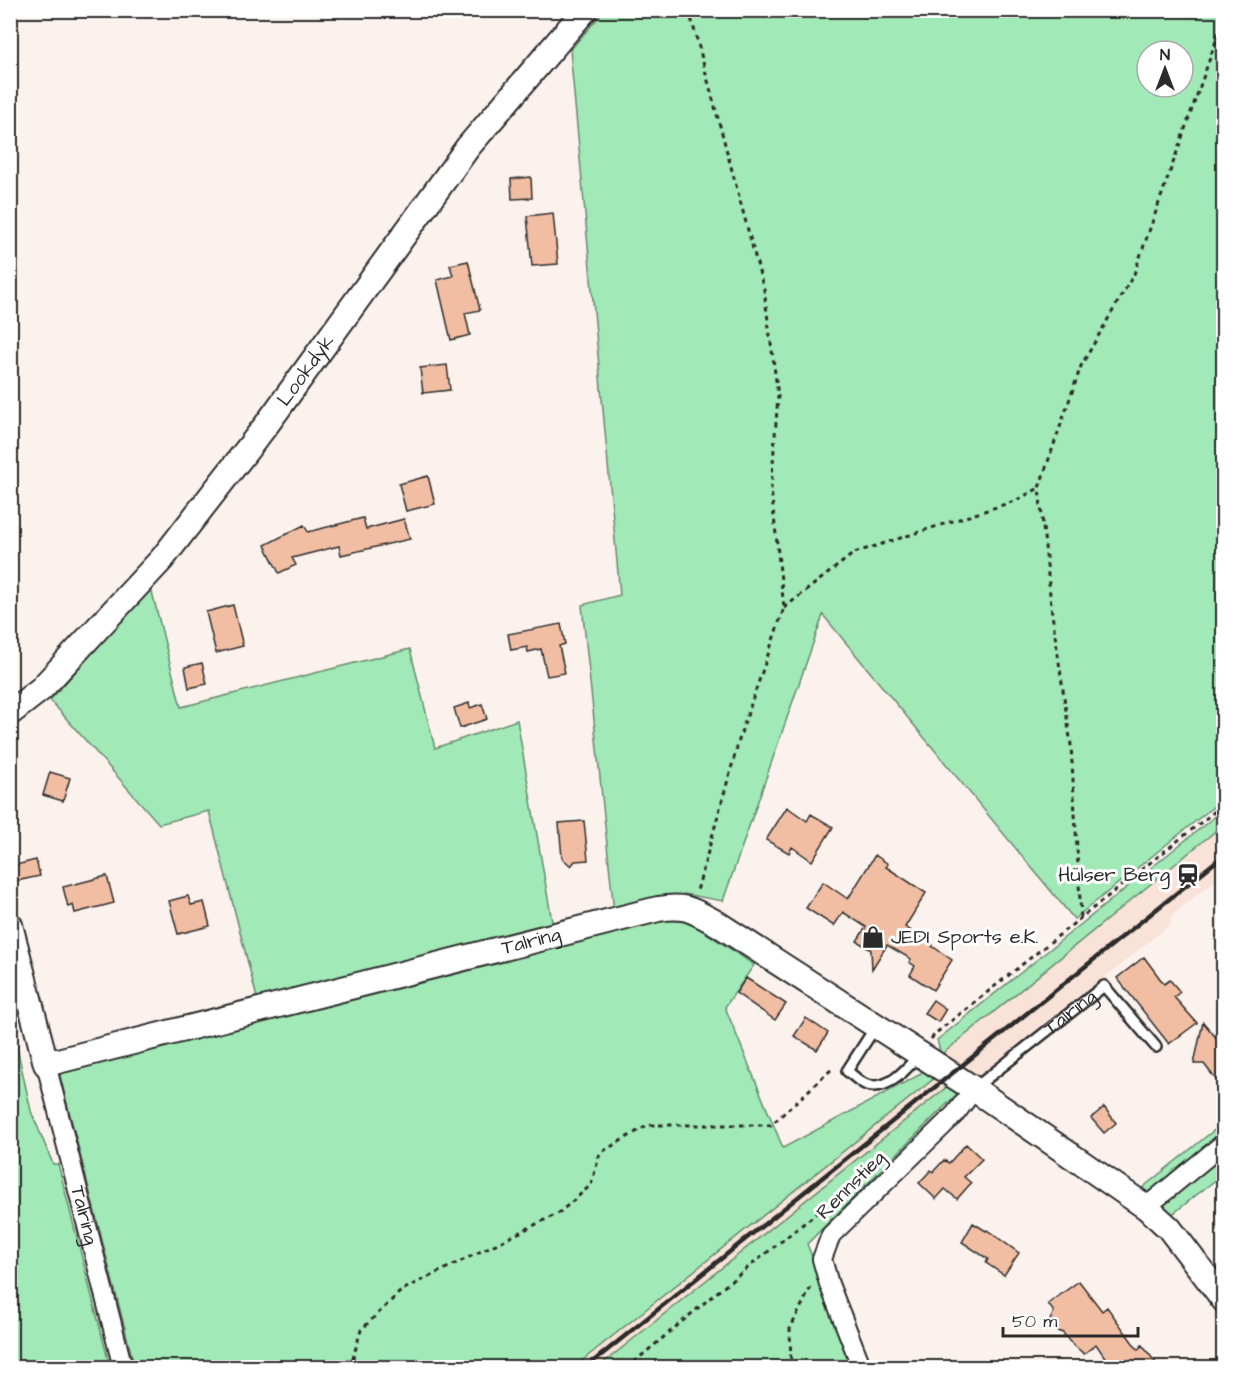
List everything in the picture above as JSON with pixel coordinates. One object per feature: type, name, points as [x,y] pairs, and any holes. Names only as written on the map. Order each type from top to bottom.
[{"type":"street","name":"Lookdyk","points":[[10,713],[41,689],[162,559],[267,423],[468,147],[585,10]]},
{"type":"street","name":"Talring","points":[[46,1064],[677,906],[692,910],[718,924],[974,1089],[1146,1207],[1169,1228],[1224,1300]]},
{"type":"street","name":"Talring","points":[[10,925],[123,1368]]},
{"type":"street","name":"Rennstieg","points":[[822,1259],[831,1235],[955,1114],[974,1089]]},
{"type":"street","points":[[1146,1207],[1224,1143]]},
{"type":"street","points":[[822,1259],[829,1284],[862,1368]]},
{"type":"lane","name":"Talring","points":[[974,1089],[1104,986],[1156,1047]]},
{"type":"lane","points":[[876,1026],[847,1071],[867,1085],[883,1085],[898,1077],[920,1055]]},
{"type":"path","points":[[689,10],[764,290],[778,396],[771,489],[784,608],[741,733],[692,910]]},
{"type":"path","points":[[1082,917],[1071,745],[1052,614],[1039,488],[1081,366],[1134,274],[1224,18]]},
{"type":"path","points":[[784,608],[854,553],[1016,501],[1039,488]]},
{"type":"path","points":[[920,1055],[936,1033],[1224,804]]},
{"type":"path","points":[[350,1368],[361,1330],[402,1290],[559,1214],[591,1185],[600,1153],[648,1125],[771,1125],[835,1067],[847,1071]]},
{"type":"path","points":[[627,1368],[716,1293],[869,1172]]},
{"type":"path","points":[[791,1368],[790,1329],[804,1305],[822,1259]]},
{"type":"shaded area","points":[[1223,825],[1223,874],[1169,918],[1172,923],[977,1081],[941,1055]]},
{"type":"shaded area","points":[[936,1077],[948,1086],[597,1367],[574,1368]]},
{"type":"green space","points":[[604,11],[1223,11],[1223,799],[1074,919],[823,615],[723,901],[684,894],[614,912],[582,605],[620,595],[570,50]]},
{"type":"green space","points":[[151,588],[181,707],[410,649],[435,748],[517,720],[553,927],[258,1002],[209,811],[159,824],[50,700]]},
{"type":"green space","points":[[1223,810],[1223,825],[941,1055],[937,1040]]},
{"type":"green space","points":[[667,920],[690,922],[754,965],[725,1007],[783,1148],[919,1075],[924,1069],[936,1077],[574,1367],[135,1368],[59,1072]]},
{"type":"green space","points":[[11,1020],[31,1111],[53,1164],[58,1164],[110,1367],[11,1367]]},
{"type":"green space","points":[[948,1086],[958,1093],[807,1244],[857,1367],[597,1368]]},
{"type":"green space","points":[[1223,1123],[1223,1174],[1170,1216],[1142,1188]]},
{"type":"building","points":[[531,177],[532,198],[512,199],[511,179]]},
{"type":"building","points":[[553,213],[558,264],[532,266],[527,216]]},
{"type":"building","points":[[468,261],[480,310],[465,313],[470,335],[451,340],[437,280],[453,276],[450,265]]},
{"type":"building","points":[[447,365],[450,390],[423,393],[420,368]]},
{"type":"building","points":[[428,476],[435,504],[406,511],[399,484]]},
{"type":"building","points":[[363,518],[366,529],[404,519],[410,539],[341,555],[339,546],[292,558],[296,565],[279,573],[265,545],[304,525],[308,532]]},
{"type":"building","points":[[233,605],[243,646],[216,653],[206,612]]},
{"type":"building","points":[[561,624],[565,644],[559,646],[565,673],[547,676],[541,649],[528,652],[527,647],[511,650],[508,634]]},
{"type":"building","points":[[202,663],[207,684],[189,688],[185,667]]},
{"type":"building","points":[[469,703],[470,708],[482,704],[487,719],[460,728],[454,708]]},
{"type":"building","points":[[50,772],[70,778],[63,801],[43,795]]},
{"type":"building","points":[[787,807],[807,821],[811,814],[833,827],[812,861],[792,847],[789,853],[766,840]]},
{"type":"building","points":[[584,821],[588,860],[575,861],[571,866],[562,858],[559,823]]},
{"type":"building","points":[[875,855],[888,864],[886,867],[926,893],[905,927],[952,960],[933,990],[910,975],[915,966],[909,962],[911,959],[887,945],[872,969],[871,950],[857,941],[866,927],[843,912],[834,926],[806,908],[823,882],[848,899]]},
{"type":"building","points":[[36,860],[40,876],[16,881],[12,866]]},
{"type":"building","points":[[107,876],[114,903],[75,913],[73,905],[68,907],[63,887]]},
{"type":"building","points":[[188,896],[191,905],[204,902],[210,926],[178,934],[169,901]]},
{"type":"building","points":[[1144,957],[1164,984],[1170,980],[1180,992],[1174,997],[1197,1023],[1169,1044],[1117,978]]},
{"type":"building","points":[[746,978],[786,1004],[775,1020],[736,993]]},
{"type":"building","points":[[933,1000],[946,1009],[938,1022],[924,1013]]},
{"type":"building","points":[[806,1018],[828,1033],[817,1050],[794,1036]]},
{"type":"building","points":[[1203,1022],[1224,1047],[1224,1090],[1204,1064],[1194,1064]]},
{"type":"building","points":[[1104,1107],[1116,1123],[1104,1133],[1091,1118]]},
{"type":"building","points":[[966,1144],[982,1159],[964,1177],[971,1183],[957,1199],[945,1189],[936,1199],[919,1183],[944,1160],[949,1163]]},
{"type":"building","points":[[973,1223],[1019,1253],[1004,1275],[986,1263],[988,1259],[962,1242]]},
{"type":"building","points":[[1079,1281],[1102,1311],[1107,1307],[1138,1350],[1142,1345],[1160,1368],[1112,1368],[1096,1344],[1084,1354],[1063,1333],[1053,1327],[1050,1320],[1054,1312],[1048,1304]]},
{"type":"railway","points":[[585,1368],[1224,855]]},
{"type":"place","name":"Hülser Berg","points":[[1188,875]]},
{"type":"place","name":"JEDI Sports e.K.","points":[[873,937]]}]
